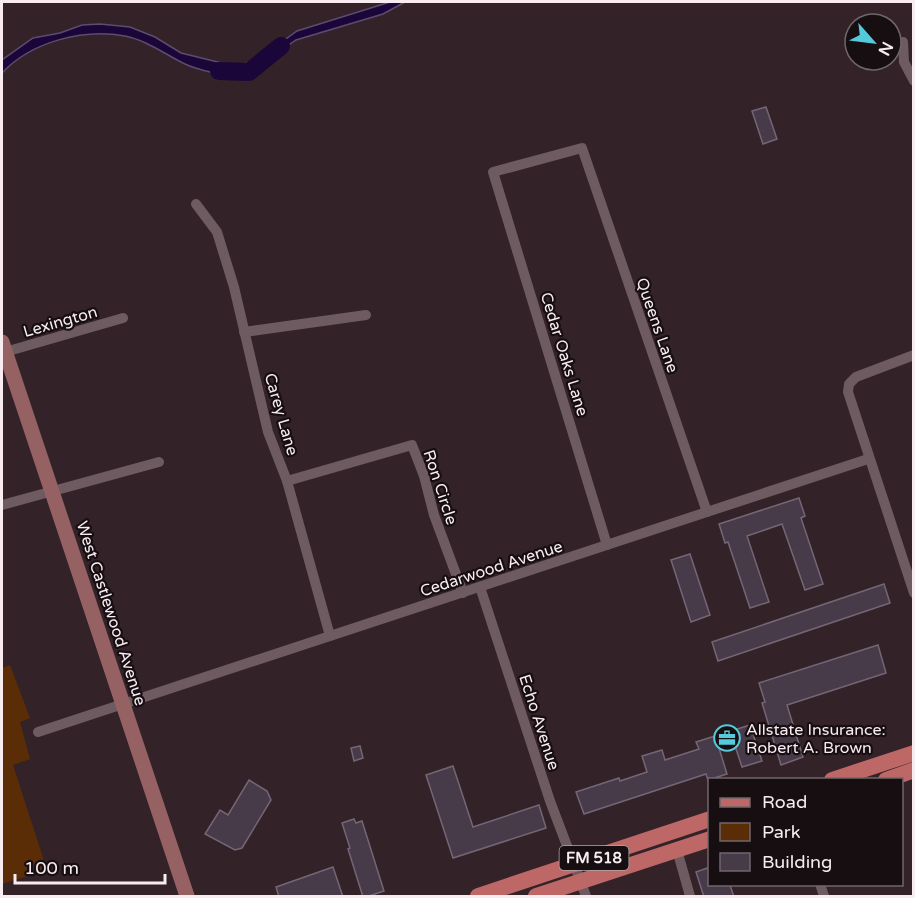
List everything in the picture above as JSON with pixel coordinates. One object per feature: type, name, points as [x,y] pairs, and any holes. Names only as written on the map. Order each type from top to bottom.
[{"type":"main road","points":[[838,778],[914,753]]},
{"type":"main road","points":[[891,778],[914,770]]},
{"type":"main road","name":"FM 518","points":[[478,897],[708,820]]},
{"type":"main road","name":"FM 518","points":[[536,897],[583,889],[708,840]]},
{"type":"street","points":[[903,42],[904,62],[914,81]]},
{"type":"street","name":"Queens Lane","points":[[493,172],[582,148],[707,512]]},
{"type":"street","name":"Cedar Oaks Lane","points":[[493,172],[607,545]]},
{"type":"street","name":"Carey Lane","points":[[196,204],[217,232],[268,432],[287,482],[330,636]]},
{"type":"street","points":[[244,332],[366,315]]},
{"type":"street","name":"Lexington","points":[[3,347],[123,318]]},
{"type":"street","name":"West Castlewood Avenue","points":[[3,347],[187,897]]},
{"type":"street","points":[[914,355],[856,377],[849,384],[848,392],[868,459],[914,593]]},
{"type":"street","name":"Ron Circle","points":[[287,482],[412,445],[424,476],[434,515],[463,593]]},
{"type":"street","name":"Cedarwood Avenue","points":[[38,732],[868,459]]},
{"type":"street","points":[[2,506],[159,462]]},
{"type":"street","name":"Echo Avenue","points":[[480,587],[583,889]]},
{"type":"street","points":[[677,850],[690,897]]},
{"type":"green space","points":[[10,665],[30,718],[20,722],[30,759],[13,765],[47,870],[2,884],[2,668]]},
{"type":"shaded area","points":[[390,2],[405,2],[383,14],[296,40],[268,59],[233,77],[192,67],[146,43],[125,36],[109,34],[75,36],[59,40],[28,53],[2,73],[2,60],[33,38],[60,33],[82,25],[100,24],[130,27],[155,37],[181,53],[238,67],[265,54],[297,31]]},
{"type":"building","points":[[766,107],[777,139],[763,144],[752,111]]},
{"type":"building","points":[[799,498],[805,516],[801,518],[823,584],[805,590],[782,524],[747,536],[769,602],[750,608],[728,542],[725,543],[719,524]]},
{"type":"building","points":[[690,554],[710,615],[691,622],[671,560]]},
{"type":"building","points":[[884,584],[890,603],[718,661],[712,642]]},
{"type":"building","points":[[878,645],[886,673],[787,705],[803,757],[781,765],[762,703],[765,702],[759,683]]},
{"type":"building","points":[[750,725],[762,761],[742,767],[734,743],[719,748],[727,774],[708,778],[708,780],[706,774],[584,814],[576,792],[619,778],[620,781],[647,772],[642,756],[662,750],[665,760],[699,749],[696,742]]},
{"type":"building","points":[[360,746],[363,758],[354,761],[351,748]]},
{"type":"building","points":[[453,766],[473,827],[539,805],[546,828],[453,858],[426,775]]},
{"type":"building","points":[[249,780],[267,791],[271,800],[242,848],[235,850],[205,834],[220,810],[228,815]]},
{"type":"building","points":[[354,819],[356,823],[362,821],[384,891],[366,897],[363,897],[342,823]]},
{"type":"building","points":[[333,867],[343,897],[279,897],[276,887]]},
{"type":"building","points":[[708,868],[708,886],[730,886],[734,897],[704,897],[696,872]]},
{"type":"waterway","points":[[219,71],[249,72],[281,46]]},
{"type":"place","name":"Allstate Insurance: Robert A. Brown","points":[[727,738]]}]
